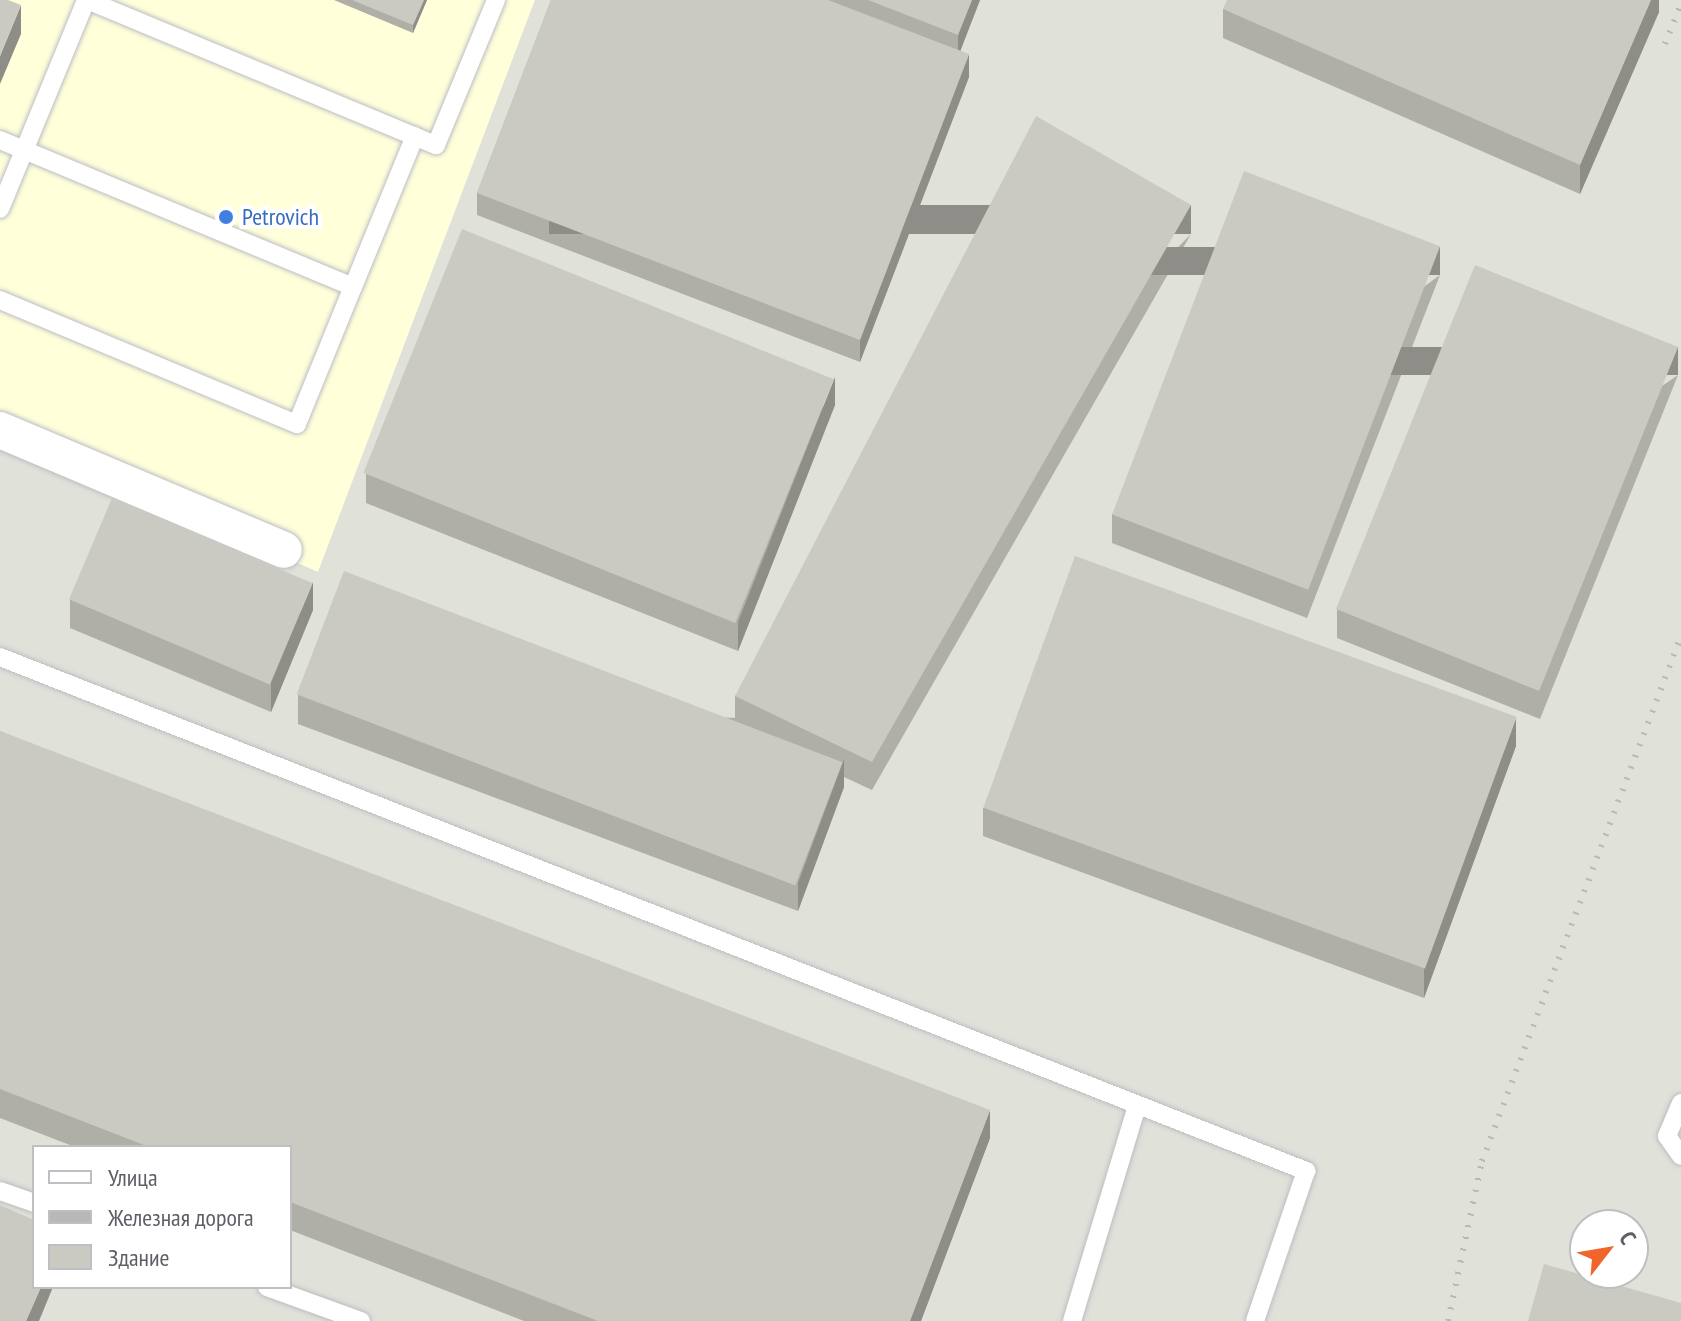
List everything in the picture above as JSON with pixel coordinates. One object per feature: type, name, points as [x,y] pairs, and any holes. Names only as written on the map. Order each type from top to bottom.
[{"type":"street","points":[[0,430],[284,550]]},
{"type":"lane","points":[[0,209],[87,0],[436,145],[496,0]]},
{"type":"lane","points":[[0,300],[297,424],[415,136]]},
{"type":"lane","points":[[0,140],[353,287]]},
{"type":"lane","points":[[0,657],[1136,1109],[1306,1171],[1255,1321]]},
{"type":"lane","points":[[1681,1103],[1667,1136],[1681,1156]]},
{"type":"lane","points":[[1072,1321],[1136,1109]]},
{"type":"lane","points":[[0,1191],[32,1202]]},
{"type":"lane","points":[[273,1289],[361,1321]]},
{"type":"shaded area","name":"Petrovich","points":[[0,0],[535,0],[318,572],[0,434]]},
{"type":"shaded area","points":[[535,0],[1681,0],[1681,1321],[0,1321],[0,434],[318,572]]},
{"type":"building","points":[[0,0],[21,5],[0,56]]},
{"type":"building","points":[[352,0],[424,0],[413,25]]},
{"type":"building","points":[[551,0],[828,0],[969,54],[860,340],[477,193]]},
{"type":"building","points":[[868,0],[972,0],[958,35]]},
{"type":"building","points":[[1227,0],[1651,0],[1580,165],[1223,9]]},
{"type":"building","points":[[1036,116],[1191,205],[872,762],[735,696]]},
{"type":"building","points":[[1244,171],[1440,246],[1308,590],[1112,515]]},
{"type":"building","points":[[462,229],[834,379],[735,623],[363,473]]},
{"type":"building","points":[[1475,265],[1678,347],[1539,691],[1336,609]]},
{"type":"building","points":[[112,498],[313,583],[270,684],[69,599]]},
{"type":"building","points":[[1075,556],[1517,717],[1425,969],[983,808]]},
{"type":"building","points":[[344,571],[843,762],[795,886],[297,694]]},
{"type":"building","points":[[0,731],[990,1110],[910,1321],[598,1321],[292,1203],[292,1145],[144,1145],[0,1089]]},
{"type":"building","points":[[0,1205],[32,1219],[32,1289],[40,1289],[26,1321],[0,1321]]},
{"type":"building","points":[[1544,1264],[1569,1271],[1569,1289],[1632,1289],[1681,1303],[1681,1321],[1528,1321]]},
{"type":"railway","points":[[1665,44],[1681,4]]},
{"type":"railway","points":[[1448,1321],[1482,1161],[1681,636]]},
{"type":"place","name":"Petrovich","points":[[226,217]]}]
